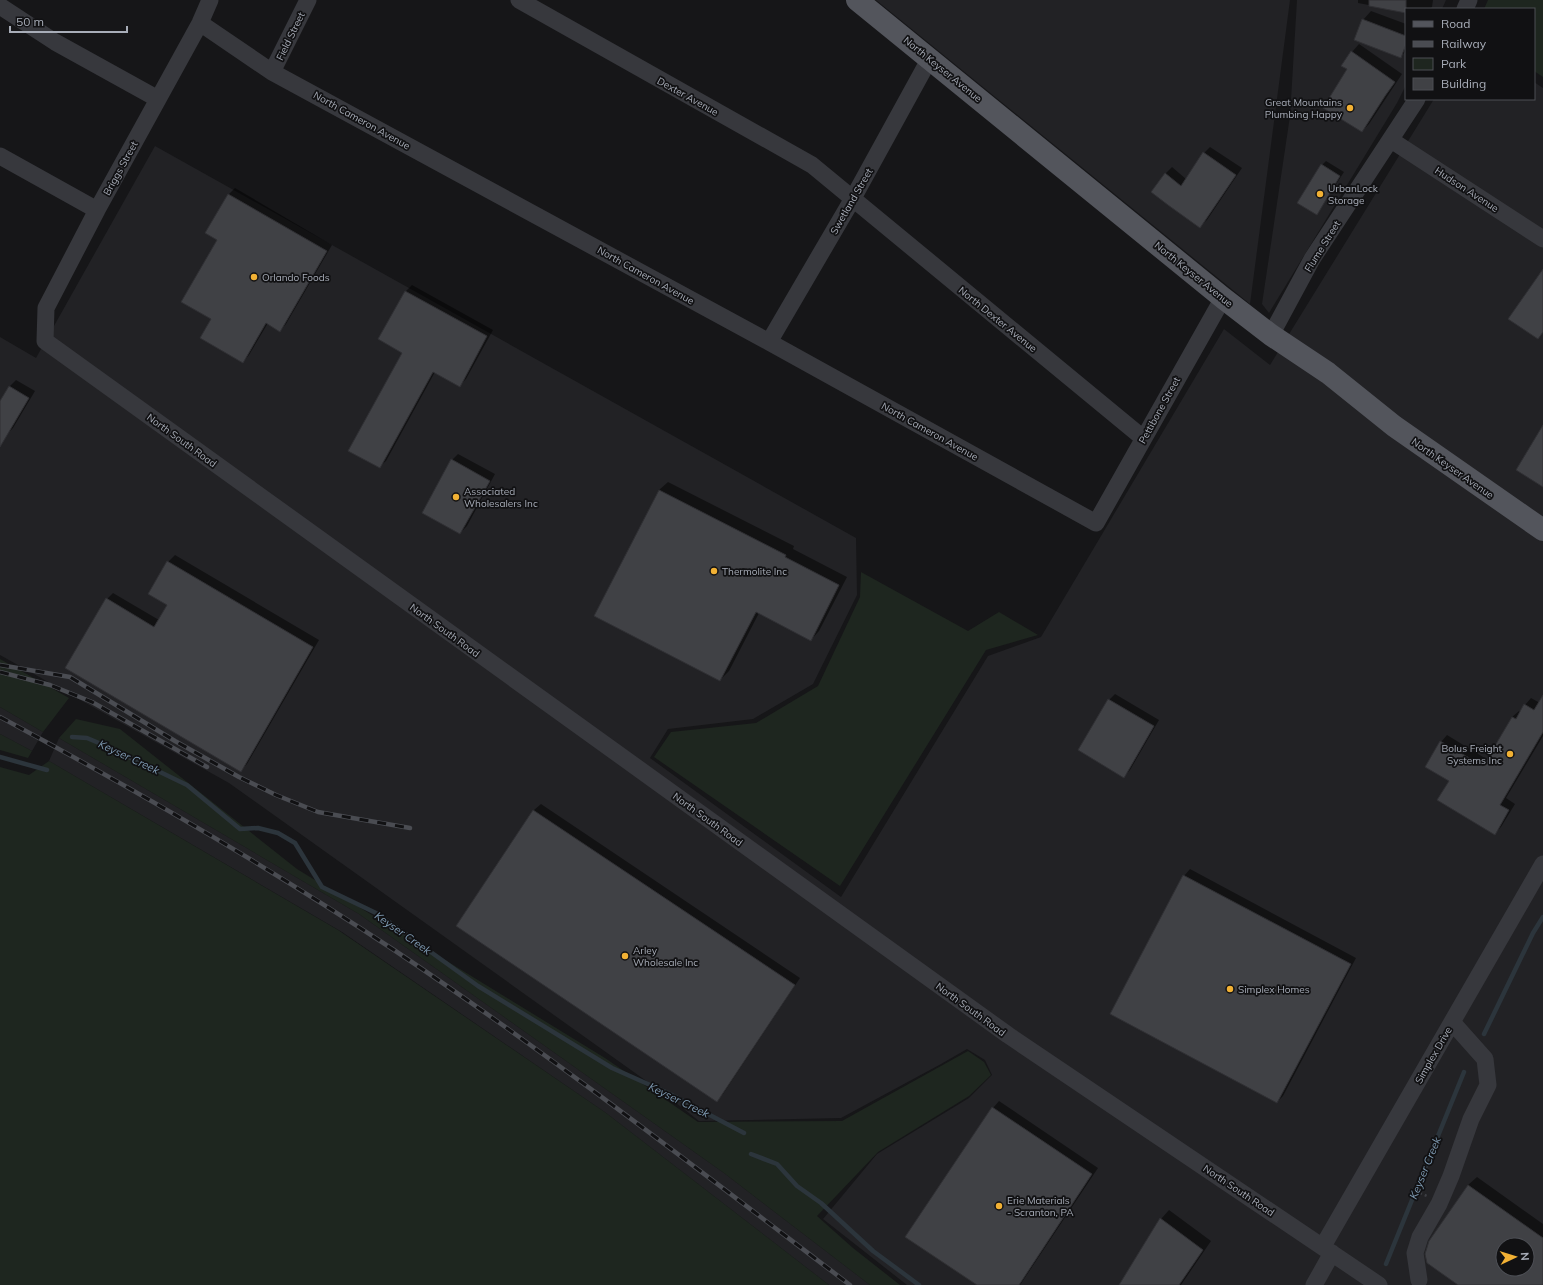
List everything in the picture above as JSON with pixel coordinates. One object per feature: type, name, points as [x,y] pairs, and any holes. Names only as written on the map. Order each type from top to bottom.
[{"type":"main road","name":"North Keyser Avenue","points":[[857,0],[1223,298],[1271,335],[1328,373],[1394,426],[1543,530]]},
{"type":"street","name":"Briggs Street","points":[[45,341],[46,308],[97,210],[200,23],[210,0]]},
{"type":"street","name":"Field Street","points":[[272,72],[308,0]]},
{"type":"street","name":"Dexter Avenue","points":[[519,0],[812,165],[852,200]]},
{"type":"street","points":[[2,6],[55,42],[158,99]]},
{"type":"street","name":"North Cameron Avenue","points":[[200,23],[272,72],[770,342],[1096,523]]},
{"type":"street","name":"Swetland Street","points":[[770,342],[852,200],[930,58]]},
{"type":"street","name":"Flume Street","points":[[1271,335],[1312,260],[1416,100]]},
{"type":"street","name":"Hudson Avenue","points":[[1391,140],[1543,239]]},
{"type":"street","points":[[0,156],[97,210]]},
{"type":"street","name":"North Dexter Avenue","points":[[852,200],[1143,438]]},
{"type":"street","name":"Pettibone Street","points":[[1096,523],[1223,298]]},
{"type":"street","name":"North South Road","points":[[45,341],[1001,1031],[1379,1285]]},
{"type":"street","name":"Simplex Drive","points":[[1314,1285],[1327,1249],[1452,1022],[1543,864]]},
{"type":"street","points":[[1420,1283],[1415,1253],[1420,1237],[1439,1204],[1451,1176],[1471,1119],[1488,1085],[1485,1059],[1452,1022]]},
{"type":"path","points":[[1411,1189],[1428,1196]]},
{"type":"shaded area","points":[[876,0],[1290,0],[1250,304]]},
{"type":"shaded area","points":[[1297,0],[1446,0],[1442,8],[1405,8],[1405,87],[1397,103],[1269,313],[1262,304],[1290,116]]},
{"type":"shaded area","points":[[1535,83],[1543,88],[1543,1285],[907,1285],[823,1219],[877,1154],[969,1098],[992,1075],[985,1060],[967,1049],[841,1118],[699,1121],[666,1095],[229,783],[0,655],[0,337],[36,358],[155,146],[856,538],[857,595],[813,684],[753,719],[668,729],[650,758],[841,897],[988,656],[1041,637],[1224,329],[1270,365],[1433,100],[1535,100]]},
{"type":"shaded area","points":[[0,707],[43,732],[32,751],[0,734]]},
{"type":"shaded area","points":[[59,738],[359,914],[724,1173],[870,1285],[829,1285],[606,1113],[342,932],[49,761]]},
{"type":"green space","points":[[1488,0],[1543,0],[1543,77],[1535,72],[1535,8],[1484,8]]},
{"type":"green space","points":[[861,572],[968,631],[999,612],[1038,635],[986,650],[840,886],[654,757],[671,732],[756,723],[818,686],[860,597]]},
{"type":"green space","points":[[0,659],[69,698],[43,732],[0,707]]},
{"type":"green space","points":[[76,719],[120,729],[297,869],[605,1058],[698,1122],[842,1121],[968,1051],[984,1062],[991,1075],[969,1096],[878,1152],[817,1216],[853,1248],[900,1285],[870,1285],[724,1173],[359,914],[59,738]]},
{"type":"green space","points":[[0,734],[32,751],[28,758],[0,750]]},
{"type":"green space","points":[[49,761],[338,930],[606,1113],[829,1285],[0,1285],[0,767],[29,775]]},
{"type":"building","points":[[1369,0],[1406,0],[1405,13],[1369,6]]},
{"type":"building","points":[[1362,19],[1405,36],[1405,47],[1401,58],[1354,40]]},
{"type":"building","points":[[1351,51],[1395,82],[1362,132],[1323,108],[1347,69],[1341,66]]},
{"type":"building","points":[[1203,152],[1236,175],[1200,228],[1151,192],[1165,173],[1181,186]]},
{"type":"building","points":[[1321,164],[1340,176],[1317,215],[1297,203]]},
{"type":"building","name":"Orlando Foods","points":[[228,194],[327,251],[280,332],[266,323],[243,363],[200,338],[211,319],[181,302],[217,240],[205,233]]},
{"type":"building","points":[[1543,269],[1543,332],[1538,339],[1508,319]]},
{"type":"building","points":[[405,291],[487,336],[460,387],[433,372],[380,468],[348,451],[402,353],[378,339]]},
{"type":"building","points":[[9,386],[29,398],[0,447],[0,401]]},
{"type":"building","points":[[1543,425],[1543,487],[1516,470]]},
{"type":"building","name":"Associated Wholesalers Inc","points":[[451,459],[490,481],[460,534],[422,513]]},
{"type":"building","name":"Thermolite Inc","points":[[659,490],[786,555],[785,557],[839,585],[811,641],[756,612],[720,681],[594,616]]},
{"type":"building","points":[[167,561],[313,647],[241,772],[65,668],[106,598],[154,627],[167,605],[148,594]]},
{"type":"building","name":"Bolus Freight Systems Inc","points":[[1543,695],[1543,732],[1500,805],[1509,810],[1495,835],[1437,800],[1449,781],[1425,767],[1440,741],[1483,766],[1512,717],[1516,719],[1524,704],[1534,710]]},
{"type":"building","points":[[1108,699],[1154,726],[1124,778],[1078,750]]},
{"type":"building","name":"Arley Wholesale Inc","points":[[533,810],[795,985],[717,1102],[456,926]]},
{"type":"building","name":"Simplex Homes","points":[[1183,875],[1351,964],[1277,1103],[1110,1014]]},
{"type":"building","name":"Erie Materials - Scranton, PA","points":[[992,1107],[1092,1174],[1019,1285],[977,1285],[905,1237]]},
{"type":"building","points":[[1468,1185],[1543,1238],[1543,1285],[1458,1285],[1427,1263],[1425,1254],[1429,1241]]},
{"type":"building","points":[[1160,1218],[1203,1250],[1179,1285],[1119,1285]]},
{"type":"waterway","name":"Keyser Creek","points":[[72,737],[87,738],[187,785],[240,829],[258,828],[278,833],[295,843],[322,887],[378,914],[478,986],[612,1068],[668,1093],[744,1133]]},
{"type":"waterway","name":"Keyser Creek","points":[[0,757],[47,770]]},
{"type":"waterway","name":"Keyser Creek","points":[[1484,1034],[1533,933],[1543,917]]},
{"type":"waterway","name":"Keyser Creek","points":[[1386,1264],[1464,1072]]},
{"type":"waterway","name":"Keyser Creek","points":[[751,1154],[777,1164],[797,1186],[821,1203],[873,1251],[919,1285]]},
{"type":"railway","points":[[0,665],[70,677],[175,741],[239,777],[276,795],[318,812],[410,828]]},
{"type":"railway","points":[[0,672],[50,685],[92,702],[207,767]]},
{"type":"railway","points":[[0,717],[200,829],[298,888],[394,950],[568,1072],[850,1285]]},
{"type":"place","name":"Great Mountains Plumbing Happy","points":[[1350,108]]},
{"type":"place","name":"UrbanLock Storage","points":[[1320,194]]},
{"type":"place","name":"Orlando Foods","points":[[254,277]]},
{"type":"place","name":"Associated Wholesalers Inc","points":[[456,497]]},
{"type":"place","name":"Thermolite Inc","points":[[714,571]]},
{"type":"place","name":"Bolus Freight Systems Inc","points":[[1510,754]]},
{"type":"place","name":"Arley Wholesale Inc","points":[[625,956]]},
{"type":"place","name":"Simplex Homes","points":[[1230,989]]},
{"type":"place","name":"Erie Materials - Scranton, PA","points":[[999,1206]]}]
